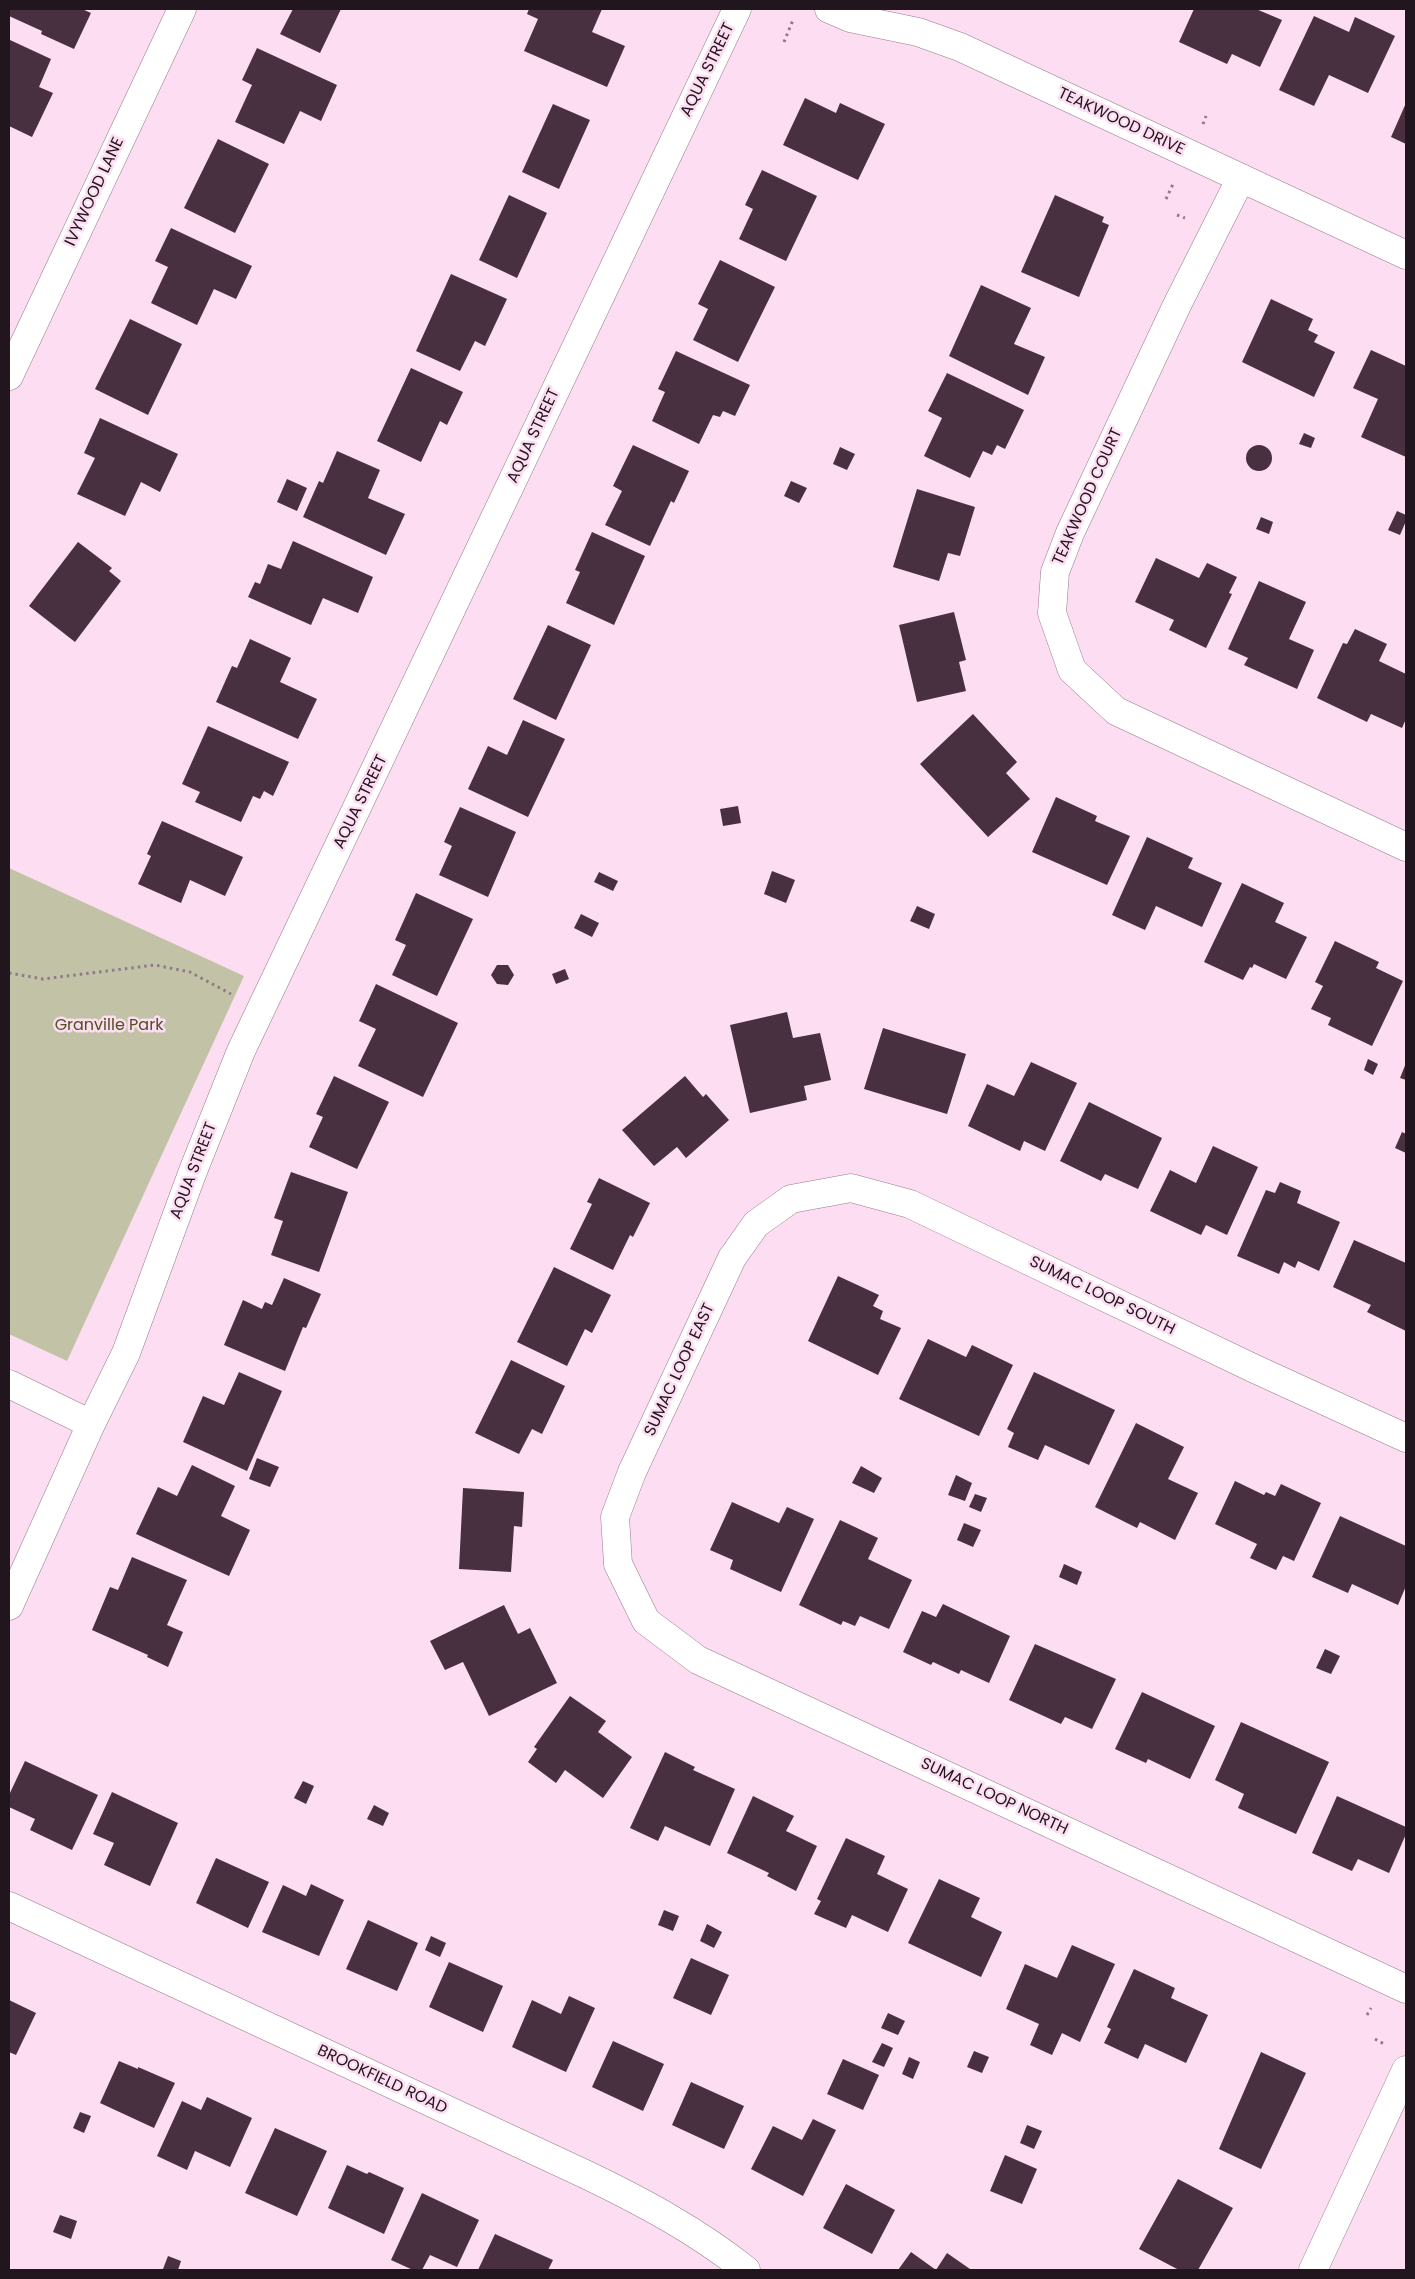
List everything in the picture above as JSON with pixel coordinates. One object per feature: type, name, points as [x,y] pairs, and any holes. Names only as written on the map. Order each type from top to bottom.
[{"type":"street","name":"IVYWOOD LANE","points":[[9,376],[182,9]]},
{"type":"street","name":"AQUA STREET","points":[[9,1606],[91,1424],[126,1353],[193,1171],[241,1051],[737,9]]},
{"type":"street","name":"TEAKWOOD DRIVE","points":[[829,9],[850,18],[918,32],[960,47],[1406,255]]},
{"type":"street","name":"TEAKWOOD COURT","points":[[1241,178],[1177,305],[1070,534],[1055,572],[1052,613],[1072,670],[1116,711],[1406,847]]},
{"type":"street","name":"SUMAC LOOP SOUTH","points":[[791,1199],[851,1188],[910,1204],[1406,1438]]},
{"type":"street","name":"SUMAC LOOP EAST","points":[[618,1564],[615,1517],[632,1472],[732,1258],[756,1224],[791,1199]]},
{"type":"street","points":[[9,1384],[91,1424]]},
{"type":"street","name":"SUMAC LOOP NORTH","points":[[618,1564],[646,1622],[698,1660],[1406,1989]]},
{"type":"street","name":"BROOKFIELD ROAD","points":[[9,1906],[651,2206],[720,2250],[746,2270]]},
{"type":"street","points":[[1313,2270],[1406,2070]]},
{"type":"path","points":[[784,42],[793,20]]},
{"type":"path","points":[[1166,199],[1176,177]]},
{"type":"path","points":[[9,973],[43,980],[155,966],[190,972],[232,994]]},
{"type":"path","points":[[1375,2040],[1389,2046]]},
{"type":"green space","name":"Granville Park","points":[[9,868],[244,976],[67,1361],[9,1334]]},
{"type":"building","points":[[9,9],[82,9],[91,13],[74,49],[41,34],[42,31],[9,16]]},
{"type":"building","points":[[293,9],[341,9],[320,53],[280,34]]},
{"type":"building","points":[[529,9],[602,9],[592,32],[625,46],[607,87],[524,51],[538,19],[527,14]]},
{"type":"building","points":[[1194,9],[1256,9],[1282,20],[1260,67],[1232,54],[1227,64],[1179,42]]},
{"type":"building","points":[[1314,16],[1349,32],[1355,17],[1395,36],[1368,93],[1329,75],[1314,106],[1279,90]]},
{"type":"building","points":[[10,40],[51,59],[39,87],[53,93],[32,137],[9,126]]},
{"type":"building","points":[[257,48],[337,85],[321,121],[300,111],[284,144],[235,122],[252,85],[242,80]]},
{"type":"building","points":[[805,98],[836,113],[840,103],[885,124],[858,180],[783,145]]},
{"type":"building","points":[[1406,103],[1406,144],[1391,137]]},
{"type":"building","points":[[553,104],[590,120],[559,189],[522,172]]},
{"type":"building","points":[[218,139],[269,164],[235,233],[184,208]]},
{"type":"building","points":[[762,170],[817,196],[786,261],[739,239],[753,209],[745,205]]},
{"type":"building","points":[[509,195],[547,213],[517,278],[479,260]]},
{"type":"building","points":[[1055,195],[1104,217],[1102,222],[1109,225],[1079,297],[1021,272]]},
{"type":"building","points":[[171,228],[252,266],[236,299],[214,289],[197,325],[151,303],[168,267],[155,261]]},
{"type":"building","points":[[720,260],[775,287],[738,362],[693,340],[708,309],[698,304]]},
{"type":"building","points":[[451,274],[507,299],[485,346],[475,341],[460,371],[416,351]]},
{"type":"building","points":[[981,285],[1031,308],[1014,344],[1045,357],[1028,395],[949,356]]},
{"type":"building","points":[[1271,299],[1313,319],[1308,330],[1318,335],[1314,342],[1335,352],[1314,397],[1242,362]]},
{"type":"building","points":[[130,319],[182,344],[148,415],[95,389]]},
{"type":"building","points":[[1371,350],[1406,366],[1406,457],[1361,437],[1378,399],[1353,388]]},
{"type":"building","points":[[676,351],[750,385],[735,416],[723,411],[720,417],[713,415],[699,444],[652,421],[665,392],[658,389]]},
{"type":"building","points":[[411,368],[463,392],[447,425],[440,421],[421,462],[377,441]]},
{"type":"building","points":[[947,373],[1024,410],[1005,449],[997,445],[992,455],[983,451],[970,478],[924,456],[942,418],[928,411]]},
{"type":"building","points":[[100,418],[178,454],[160,492],[141,482],[125,516],[77,494],[95,458],[84,453]]},
{"type":"building","points":[[1304,433],[1315,438],[1311,448],[1299,444]]},
{"type":"building","points":[[633,445],[689,471],[674,503],[671,501],[650,546],[605,525],[622,491],[613,486]]},
{"type":"building","points":[[1259,445],[1268,449],[1272,458],[1268,467],[1259,471],[1250,467],[1246,458],[1250,449]]},
{"type":"building","points":[[840,447],[855,454],[847,470],[833,464]]},
{"type":"building","points":[[337,451],[380,470],[368,498],[405,514],[386,555],[303,517],[319,481],[323,483]]},
{"type":"building","points":[[287,479],[307,488],[297,511],[277,502]]},
{"type":"building","points":[[791,481],[807,488],[799,503],[784,496]]},
{"type":"building","points":[[917,489],[975,507],[960,556],[948,553],[939,581],[893,567]]},
{"type":"building","points":[[1397,511],[1406,515],[1406,521],[1400,535],[1388,530]]},
{"type":"building","points":[[1261,517],[1273,522],[1269,534],[1256,529]]},
{"type":"building","points":[[592,532],[645,556],[614,625],[566,603],[580,572],[575,570]]},
{"type":"building","points":[[293,541],[373,577],[358,613],[323,598],[311,625],[248,597],[255,582],[260,584],[268,564],[281,569]]},
{"type":"building","points":[[78,542],[112,568],[109,571],[121,581],[75,642],[29,606]]},
{"type":"building","points":[[1156,558],[1199,578],[1207,563],[1237,577],[1229,593],[1232,594],[1206,648],[1169,630],[1174,620],[1135,602]]},
{"type":"building","points":[[1259,581],[1306,602],[1289,639],[1314,650],[1297,689],[1244,665],[1248,658],[1228,649]]},
{"type":"building","points":[[954,612],[966,660],[959,662],[966,691],[917,702],[899,625]]},
{"type":"building","points":[[548,625],[591,645],[556,720],[513,699]]},
{"type":"building","points":[[1355,629],[1387,644],[1379,661],[1406,674],[1406,719],[1402,728],[1371,714],[1367,722],[1317,698],[1343,643],[1347,644]]},
{"type":"building","points":[[250,639],[291,658],[280,682],[317,699],[298,739],[216,702],[232,666],[237,668]]},
{"type":"building","points":[[973,714],[1017,762],[1006,773],[1030,799],[988,837],[920,764]]},
{"type":"building","points":[[523,720],[565,739],[528,817],[468,789],[488,746],[507,755]]},
{"type":"building","points":[[208,726],[289,762],[273,796],[264,791],[260,799],[253,796],[241,822],[195,802],[200,792],[182,784]]},
{"type":"building","points":[[1056,797],[1097,816],[1095,821],[1130,836],[1107,885],[1032,852]]},
{"type":"building","points":[[738,806],[741,823],[723,826],[720,809]]},
{"type":"building","points":[[460,807],[516,832],[488,897],[439,875],[452,846],[444,842]]},
{"type":"building","points":[[162,821],[243,857],[225,896],[190,880],[181,903],[138,884],[151,856],[147,854]]},
{"type":"building","points":[[1147,837],[1193,858],[1188,868],[1222,883],[1202,927],[1156,906],[1145,930],[1112,915]]},
{"type":"building","points":[[772,871],[795,880],[786,903],[764,894]]},
{"type":"building","points":[[599,872],[618,881],[613,891],[594,882]]},
{"type":"building","points":[[1242,883],[1284,903],[1275,922],[1307,937],[1286,979],[1254,964],[1252,968],[1250,967],[1243,980],[1204,962]]},
{"type":"building","points":[[416,893],[473,919],[437,996],[392,975],[406,945],[395,940]]},
{"type":"building","points":[[917,906],[935,914],[929,929],[910,921]]},
{"type":"building","points":[[581,914],[599,923],[592,937],[574,928]]},
{"type":"building","points":[[1335,941],[1379,962],[1376,968],[1403,981],[1372,1046],[1328,1025],[1331,1018],[1311,1009],[1323,986],[1315,982]]},
{"type":"building","points":[[497,965],[508,965],[514,975],[508,985],[497,984],[491,975]]},
{"type":"building","points":[[565,969],[569,979],[556,984],[552,974]]},
{"type":"building","points":[[376,984],[458,1023],[423,1097],[358,1066],[376,1029],[359,1021]]},
{"type":"building","points":[[787,1012],[793,1038],[820,1033],[831,1080],[804,1086],[807,1100],[750,1113],[730,1025]]},
{"type":"building","points":[[883,1028],[966,1054],[947,1114],[864,1089]]},
{"type":"building","points":[[1368,1059],[1378,1064],[1373,1075],[1364,1070]]},
{"type":"building","points":[[1031,1062],[1077,1083],[1045,1151],[1024,1141],[1020,1151],[968,1126],[987,1084],[1014,1096]]},
{"type":"building","points":[[1406,1063],[1406,1080],[1400,1078]]},
{"type":"building","points":[[334,1076],[389,1102],[357,1169],[309,1147],[323,1117],[316,1114]]},
{"type":"building","points":[[685,1076],[703,1097],[706,1094],[729,1120],[686,1158],[677,1147],[654,1166],[622,1130]]},
{"type":"building","points":[[1089,1102],[1162,1138],[1138,1189],[1105,1174],[1101,1181],[1060,1161]]},
{"type":"building","points":[[1402,1132],[1406,1134],[1406,1153],[1395,1148]]},
{"type":"building","points":[[1213,1146],[1258,1167],[1227,1235],[1206,1225],[1201,1235],[1150,1211],[1170,1170],[1196,1183]]},
{"type":"building","points":[[291,1172],[348,1192],[319,1272],[271,1255],[283,1221],[274,1218]]},
{"type":"building","points":[[599,1178],[650,1203],[633,1237],[630,1235],[613,1270],[570,1249],[592,1204],[587,1202]]},
{"type":"building","points":[[1280,1182],[1301,1191],[1297,1203],[1340,1222],[1319,1271],[1298,1261],[1295,1268],[1284,1262],[1279,1274],[1237,1256],[1266,1190],[1275,1193]]},
{"type":"building","points":[[1354,1240],[1406,1263],[1406,1331],[1367,1312],[1371,1305],[1333,1287]]},
{"type":"building","points":[[554,1267],[611,1295],[592,1333],[585,1329],[567,1366],[517,1342]]},
{"type":"building","points":[[838,1276],[879,1295],[873,1306],[883,1311],[880,1319],[901,1328],[878,1375],[808,1341]]},
{"type":"building","points":[[284,1278],[321,1294],[306,1328],[303,1327],[285,1371],[224,1345],[243,1300],[262,1309],[265,1302],[272,1305]]},
{"type":"building","points":[[928,1339],[966,1357],[972,1345],[1013,1365],[979,1436],[899,1399]]},
{"type":"building","points":[[511,1360],[565,1386],[542,1434],[532,1429],[519,1454],[475,1433]]},
{"type":"building","points":[[239,1372],[282,1391],[247,1471],[183,1442],[203,1396],[224,1405]]},
{"type":"building","points":[[1034,1372],[1115,1410],[1089,1465],[1045,1445],[1038,1460],[1008,1447],[1014,1433],[1007,1429]]},
{"type":"building","points":[[1136,1423],[1184,1447],[1168,1479],[1198,1493],[1175,1540],[1140,1522],[1137,1528],[1095,1507]]},
{"type":"building","points":[[257,1458],[279,1467],[270,1487],[249,1479]]},
{"type":"building","points":[[192,1465],[235,1486],[221,1516],[250,1530],[229,1576],[136,1534],[158,1487],[177,1496]]},
{"type":"building","points":[[861,1466],[882,1478],[874,1493],[852,1483]]},
{"type":"building","points":[[956,1475],[972,1483],[965,1501],[948,1495]]},
{"type":"building","points":[[1235,1481],[1264,1495],[1266,1492],[1275,1496],[1281,1484],[1321,1503],[1294,1561],[1283,1556],[1276,1570],[1250,1558],[1257,1544],[1215,1524]]},
{"type":"building","points":[[463,1488],[524,1492],[522,1527],[514,1526],[511,1572],[459,1569]]},
{"type":"building","points":[[975,1494],[987,1498],[981,1512],[969,1507]]},
{"type":"building","points":[[732,1502],[779,1523],[787,1507],[814,1519],[781,1592],[730,1569],[733,1560],[710,1550]]},
{"type":"building","points":[[1340,1516],[1406,1546],[1406,1586],[1398,1605],[1352,1584],[1348,1593],[1312,1577]]},
{"type":"building","points":[[840,1520],[878,1538],[868,1559],[912,1580],[889,1629],[860,1616],[855,1626],[843,1621],[841,1625],[799,1605]]},
{"type":"building","points":[[964,1523],[981,1530],[973,1547],[957,1540]]},
{"type":"building","points":[[132,1557],[187,1580],[167,1625],[183,1632],[168,1667],[147,1657],[148,1655],[92,1630],[110,1587],[118,1590]]},
{"type":"building","points":[[1064,1564],[1082,1572],[1077,1585],[1059,1577]]},
{"type":"building","points":[[943,1604],[1010,1636],[989,1683],[961,1670],[959,1674],[933,1662],[931,1665],[903,1652],[922,1611],[936,1617]]},
{"type":"building","points":[[504,1605],[518,1634],[530,1628],[557,1683],[489,1716],[463,1662],[445,1670],[430,1641]]},
{"type":"building","points":[[1035,1644],[1116,1679],[1092,1729],[1065,1717],[1061,1724],[1009,1700]]},
{"type":"building","points":[[1325,1649],[1340,1656],[1331,1674],[1316,1668]]},
{"type":"building","points":[[1142,1692],[1215,1726],[1190,1779],[1148,1759],[1146,1763],[1115,1749]]},
{"type":"building","points":[[570,1696],[606,1721],[598,1732],[632,1757],[603,1798],[565,1770],[556,1783],[528,1762],[537,1749],[534,1747]]},
{"type":"building","points":[[1241,1722],[1329,1762],[1296,1834],[1238,1808],[1244,1794],[1215,1780]]},
{"type":"building","points":[[665,1752],[695,1767],[693,1770],[735,1789],[710,1846],[665,1826],[658,1841],[630,1828]]},
{"type":"building","points":[[25,1761],[98,1795],[72,1850],[30,1830],[35,1819],[9,1807],[9,1795]]},
{"type":"building","points":[[303,1781],[314,1786],[306,1804],[294,1798]]},
{"type":"building","points":[[112,1792],[178,1823],[150,1886],[104,1865],[114,1843],[93,1834]]},
{"type":"building","points":[[753,1796],[794,1816],[786,1831],[817,1846],[796,1891],[767,1876],[769,1873],[727,1853]]},
{"type":"building","points":[[1337,1796],[1406,1827],[1406,1834],[1389,1873],[1358,1859],[1352,1871],[1312,1853]]},
{"type":"building","points":[[374,1805],[389,1813],[383,1826],[367,1819]]},
{"type":"building","points":[[846,1838],[885,1856],[877,1874],[908,1889],[888,1932],[852,1915],[846,1928],[814,1914],[821,1901],[817,1899]]},
{"type":"building","points":[[216,1858],[269,1882],[248,1928],[196,1903]]},
{"type":"building","points":[[939,1879],[980,1898],[971,1917],[1002,1932],[981,1977],[908,1943]]},
{"type":"building","points":[[311,1884],[344,1900],[319,1956],[262,1932],[283,1885],[306,1896]]},
{"type":"building","points":[[664,1910],[679,1916],[673,1931],[658,1925]]},
{"type":"building","points":[[368,1920],[418,1943],[397,1991],[346,1969]]},
{"type":"building","points":[[707,1924],[722,1932],[714,1948],[700,1941]]},
{"type":"building","points":[[431,1936],[446,1943],[440,1957],[425,1950]]},
{"type":"building","points":[[1072,1945],[1115,1964],[1080,2042],[1062,2033],[1052,2055],[1030,2045],[1039,2024],[1006,2009],[1025,1964],[1057,1978]]},
{"type":"building","points":[[691,1958],[729,1975],[711,2015],[673,1998]]},
{"type":"building","points":[[449,1962],[503,1986],[483,2032],[429,2007]]},
{"type":"building","points":[[1134,1969],[1175,1988],[1171,1998],[1208,2015],[1186,2063],[1145,2044],[1138,2059],[1104,2043],[1111,2029],[1107,2027]]},
{"type":"building","points":[[569,1996],[595,2008],[566,2072],[512,2047],[532,2000],[561,2014]]},
{"type":"building","points":[[9,2000],[36,2013],[16,2055],[9,2052]]},
{"type":"building","points":[[888,2013],[905,2021],[898,2035],[881,2028]]},
{"type":"building","points":[[613,2041],[664,2064],[643,2111],[592,2087]]},
{"type":"building","points":[[882,2043],[893,2048],[884,2067],[872,2062]]},
{"type":"building","points":[[974,2051],[989,2057],[982,2073],[967,2067]]},
{"type":"building","points":[[1261,2052],[1306,2073],[1261,2169],[1219,2149]]},
{"type":"building","points":[[909,2057],[920,2062],[913,2079],[902,2074]]},
{"type":"building","points":[[843,2059],[879,2075],[863,2110],[827,2094]]},
{"type":"building","points":[[119,2061],[175,2083],[154,2128],[100,2103]]},
{"type":"building","points":[[691,2082],[744,2106],[724,2149],[672,2125]]},
{"type":"building","points":[[207,2097],[252,2118],[230,2167],[195,2151],[187,2170],[157,2156],[182,2101],[201,2110]]},
{"type":"building","points":[[80,2112],[91,2116],[84,2133],[73,2128]]},
{"type":"building","points":[[813,2119],[836,2130],[803,2196],[751,2169],[773,2126],[802,2140]]},
{"type":"building","points":[[1027,2125],[1042,2131],[1034,2149],[1020,2143]]},
{"type":"building","points":[[275,2128],[327,2151],[297,2216],[245,2193]]},
{"type":"building","points":[[1005,2155],[1037,2169],[1022,2204],[990,2191]]},
{"type":"building","points":[[347,2165],[367,2174],[369,2172],[404,2188],[384,2234],[328,2208]]},
{"type":"building","points":[[1178,2179],[1233,2208],[1198,2270],[1179,2270],[1139,2249]]},
{"type":"building","points":[[846,2184],[895,2210],[872,2254],[823,2228]]},
{"type":"building","points":[[422,2193],[479,2220],[457,2267],[430,2255],[422,2270],[413,2270],[391,2260]]},
{"type":"building","points":[[60,2215],[77,2221],[71,2239],[53,2232]]},
{"type":"building","points":[[495,2234],[553,2260],[548,2270],[478,2270]]},
{"type":"building","points":[[911,2252],[936,2270],[898,2270]]},
{"type":"building","points":[[947,2253],[970,2269],[969,2270],[936,2270]]},
{"type":"building","points":[[168,2256],[181,2261],[178,2270],[163,2269]]}]
